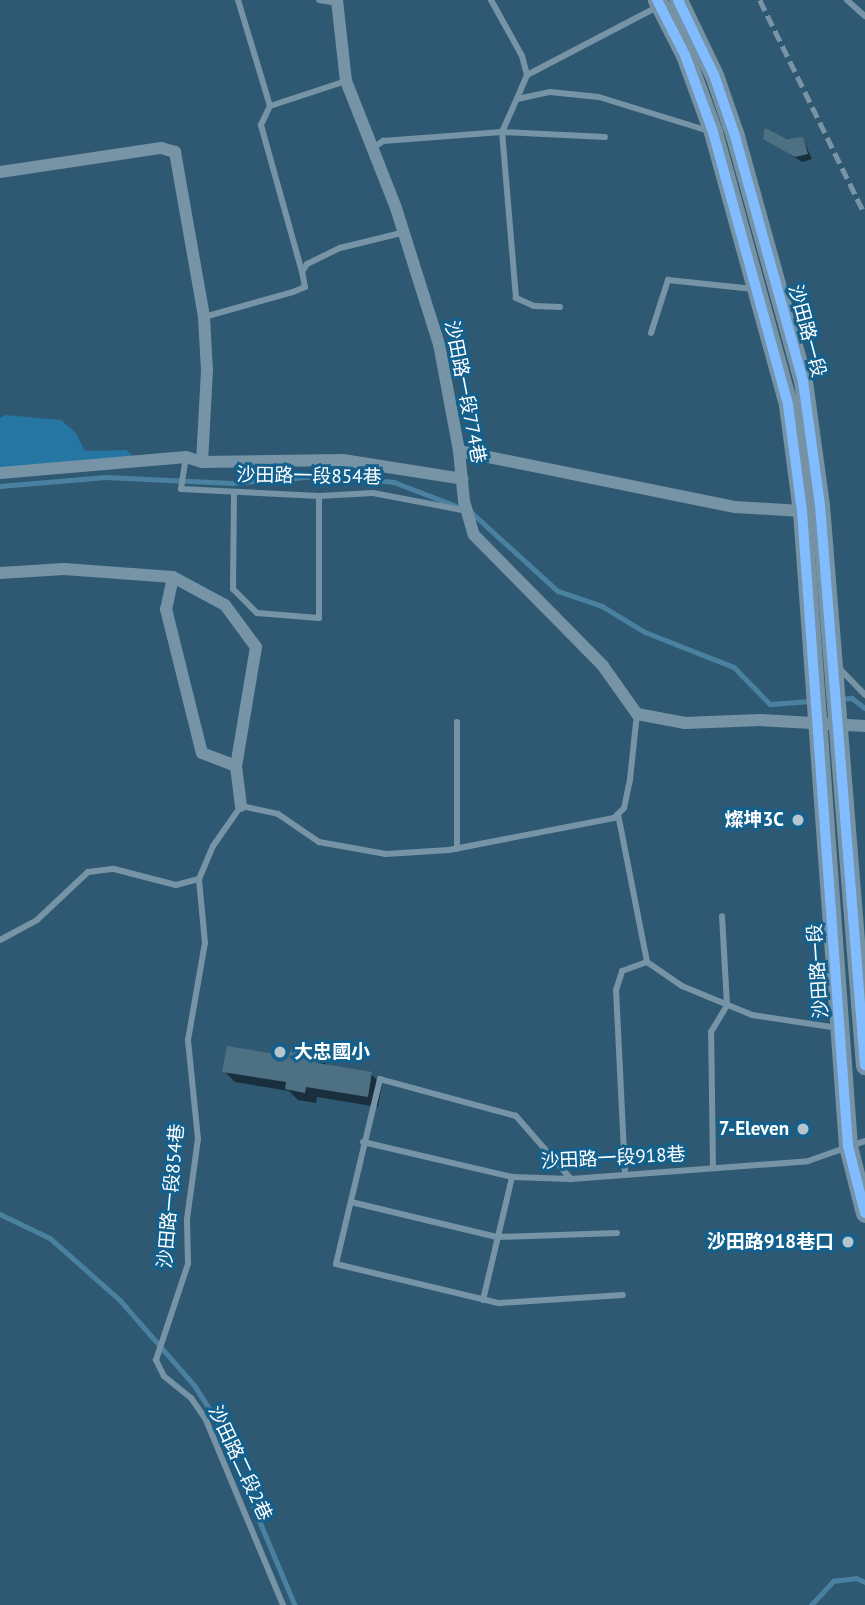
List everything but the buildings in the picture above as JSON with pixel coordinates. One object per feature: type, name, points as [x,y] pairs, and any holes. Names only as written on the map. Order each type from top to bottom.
[{"type":"main road","name":"沙田路一段","points":[[665,2],[713,132],[760,290],[788,405],[823,685]]},
{"type":"main road","name":"沙田路一段","points":[[665,2],[714,75],[735,136],[803,381],[820,505],[831,658],[823,685]]},
{"type":"main road","points":[[823,685],[826,724]]},
{"type":"main road","name":"沙田路一段","points":[[826,724],[840,1028],[865,1213]]},
{"type":"main road","name":"沙田路一段","points":[[826,724],[865,1065]]},
{"type":"street","name":"沙田路一段774巷","points":[[337,1],[346,81],[439,344],[463,479]]},
{"type":"street","points":[[0,172],[161,148],[175,152],[204,317],[207,370],[202,462]]},
{"type":"street","points":[[459,451],[734,507],[802,512]]},
{"type":"street","name":"沙田路一段854巷","points":[[0,472],[186,457],[202,462],[343,460],[463,479]]},
{"type":"street","points":[[463,479],[467,511],[474,535],[603,666],[637,714],[685,723],[865,726]]},
{"type":"street","points":[[0,573],[64,569],[173,577],[225,605],[256,647],[236,766],[241,806]]},
{"type":"street","points":[[173,577],[166,609],[202,753],[236,766]]},
{"type":"lane","points":[[204,317],[305,287],[261,125],[270,106],[238,0]]},
{"type":"lane","points":[[319,0],[337,1]]},
{"type":"lane","points":[[491,0],[522,56],[527,75],[502,132],[516,298],[534,306],[560,307]]},
{"type":"lane","points":[[847,0],[865,16]]},
{"type":"lane","points":[[527,75],[665,2]]},
{"type":"lane","points":[[270,106],[346,81]]},
{"type":"lane","points":[[517,99],[550,92],[598,97],[713,132],[735,136]]},
{"type":"lane","points":[[372,149],[383,141],[502,132],[605,137]]},
{"type":"lane","points":[[302,272],[307,264],[340,248],[401,233]]},
{"type":"lane","points":[[651,333],[668,280],[760,290]]},
{"type":"lane","name":"沙田路一段854巷","points":[[186,457],[181,489],[234,494],[318,496],[373,493],[467,511]]},
{"type":"lane","points":[[234,494],[233,589],[257,613],[319,618],[318,496]]},
{"type":"lane","points":[[831,658],[865,695]]},
{"type":"lane","points":[[637,714],[630,779],[618,814],[647,962],[682,986],[752,1015],[840,1028]]},
{"type":"lane","points":[[457,722],[457,849]]},
{"type":"lane","points":[[241,806],[278,814],[319,842],[386,854],[457,849],[618,814]]},
{"type":"lane","name":"沙田路一段854巷","points":[[157,1347],[188,1264],[187,1219],[198,1139],[188,1040],[205,943],[199,879],[214,846],[241,806]]},
{"type":"lane","points":[[0,940],[37,920],[88,872],[114,869],[176,885],[199,879]]},
{"type":"lane","points":[[713,1168],[711,1032],[727,1005],[722,916]]},
{"type":"lane","points":[[625,1173],[617,990],[622,971],[647,962]]},
{"type":"lane","points":[[571,1179],[516,1116],[380,1079],[363,1142],[337,1264],[499,1303],[623,1295]]},
{"type":"lane","name":"沙田路一段918巷","points":[[363,1142],[512,1177],[571,1179],[808,1161],[857,1143]]},
{"type":"lane","points":[[483,1300],[512,1177]]},
{"type":"lane","points":[[351,1202],[497,1237],[617,1233]]},
{"type":"lane","name":"沙田路二段2巷","points":[[157,1347],[157,1367],[205,1418],[283,1605]]},
{"type":"shaded area","points":[[5,415],[61,420],[76,433],[85,451],[126,450],[135,458],[0,476],[0,418]]},
{"type":"waterway","points":[[0,486],[106,477],[232,483],[331,475],[394,482],[459,507]]},
{"type":"waterway","points":[[470,511],[558,591],[602,606],[645,632],[734,667],[770,704],[811,701]]},
{"type":"waterway","points":[[841,699],[852,698],[865,708]]},
{"type":"waterway","points":[[0,1214],[50,1238],[120,1300],[195,1386],[218,1422],[295,1605]]},
{"type":"waterway","points":[[811,1605],[833,1581],[856,1578],[865,1582]]},
{"type":"railway","points":[[760,0],[865,214]]},
{"type":"cycle path","points":[[657,0],[685,55],[713,132],[788,405],[802,511],[848,1146],[865,1213]]},
{"type":"cycle path","points":[[678,0],[714,75],[735,136],[803,381],[820,505],[865,1065]]},
{"type":"place","name":"燦坤3C","points":[[798,820]]},
{"type":"place","name":"大忠國小","points":[[280,1052]]},
{"type":"place","name":"7-Eleven","points":[[803,1129]]},
{"type":"place","name":"沙田路918巷口","points":[[848,1242]]}]
